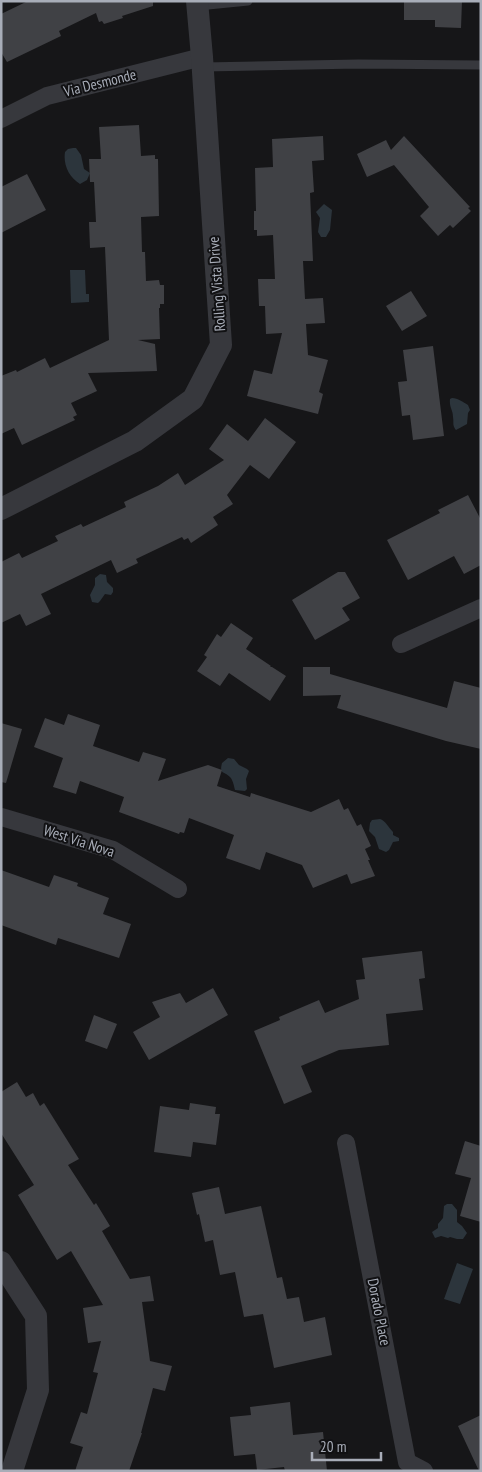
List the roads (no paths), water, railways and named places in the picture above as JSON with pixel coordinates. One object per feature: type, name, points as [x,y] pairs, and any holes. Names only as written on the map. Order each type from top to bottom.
[{"type":"street","name":"Rolling Vista Drive","points":[[1,509],[135,441],[193,399],[221,345],[197,3]]},
{"type":"street","name":"Via Desmonde","points":[[1,119],[47,96],[202,62]]},
{"type":"street","points":[[401,644],[481,608]]},
{"type":"street","name":"West Via Nova","points":[[1,817],[113,850],[178,889]]},
{"type":"street","name":"Dorado Place","points":[[346,1143],[407,1462],[424,1471]]},
{"type":"street","points":[[1,1262],[36,1316],[38,1390],[12,1471]]},
{"type":"lane","points":[[197,3],[248,1]]},
{"type":"lane","points":[[202,62],[481,65]]}]
